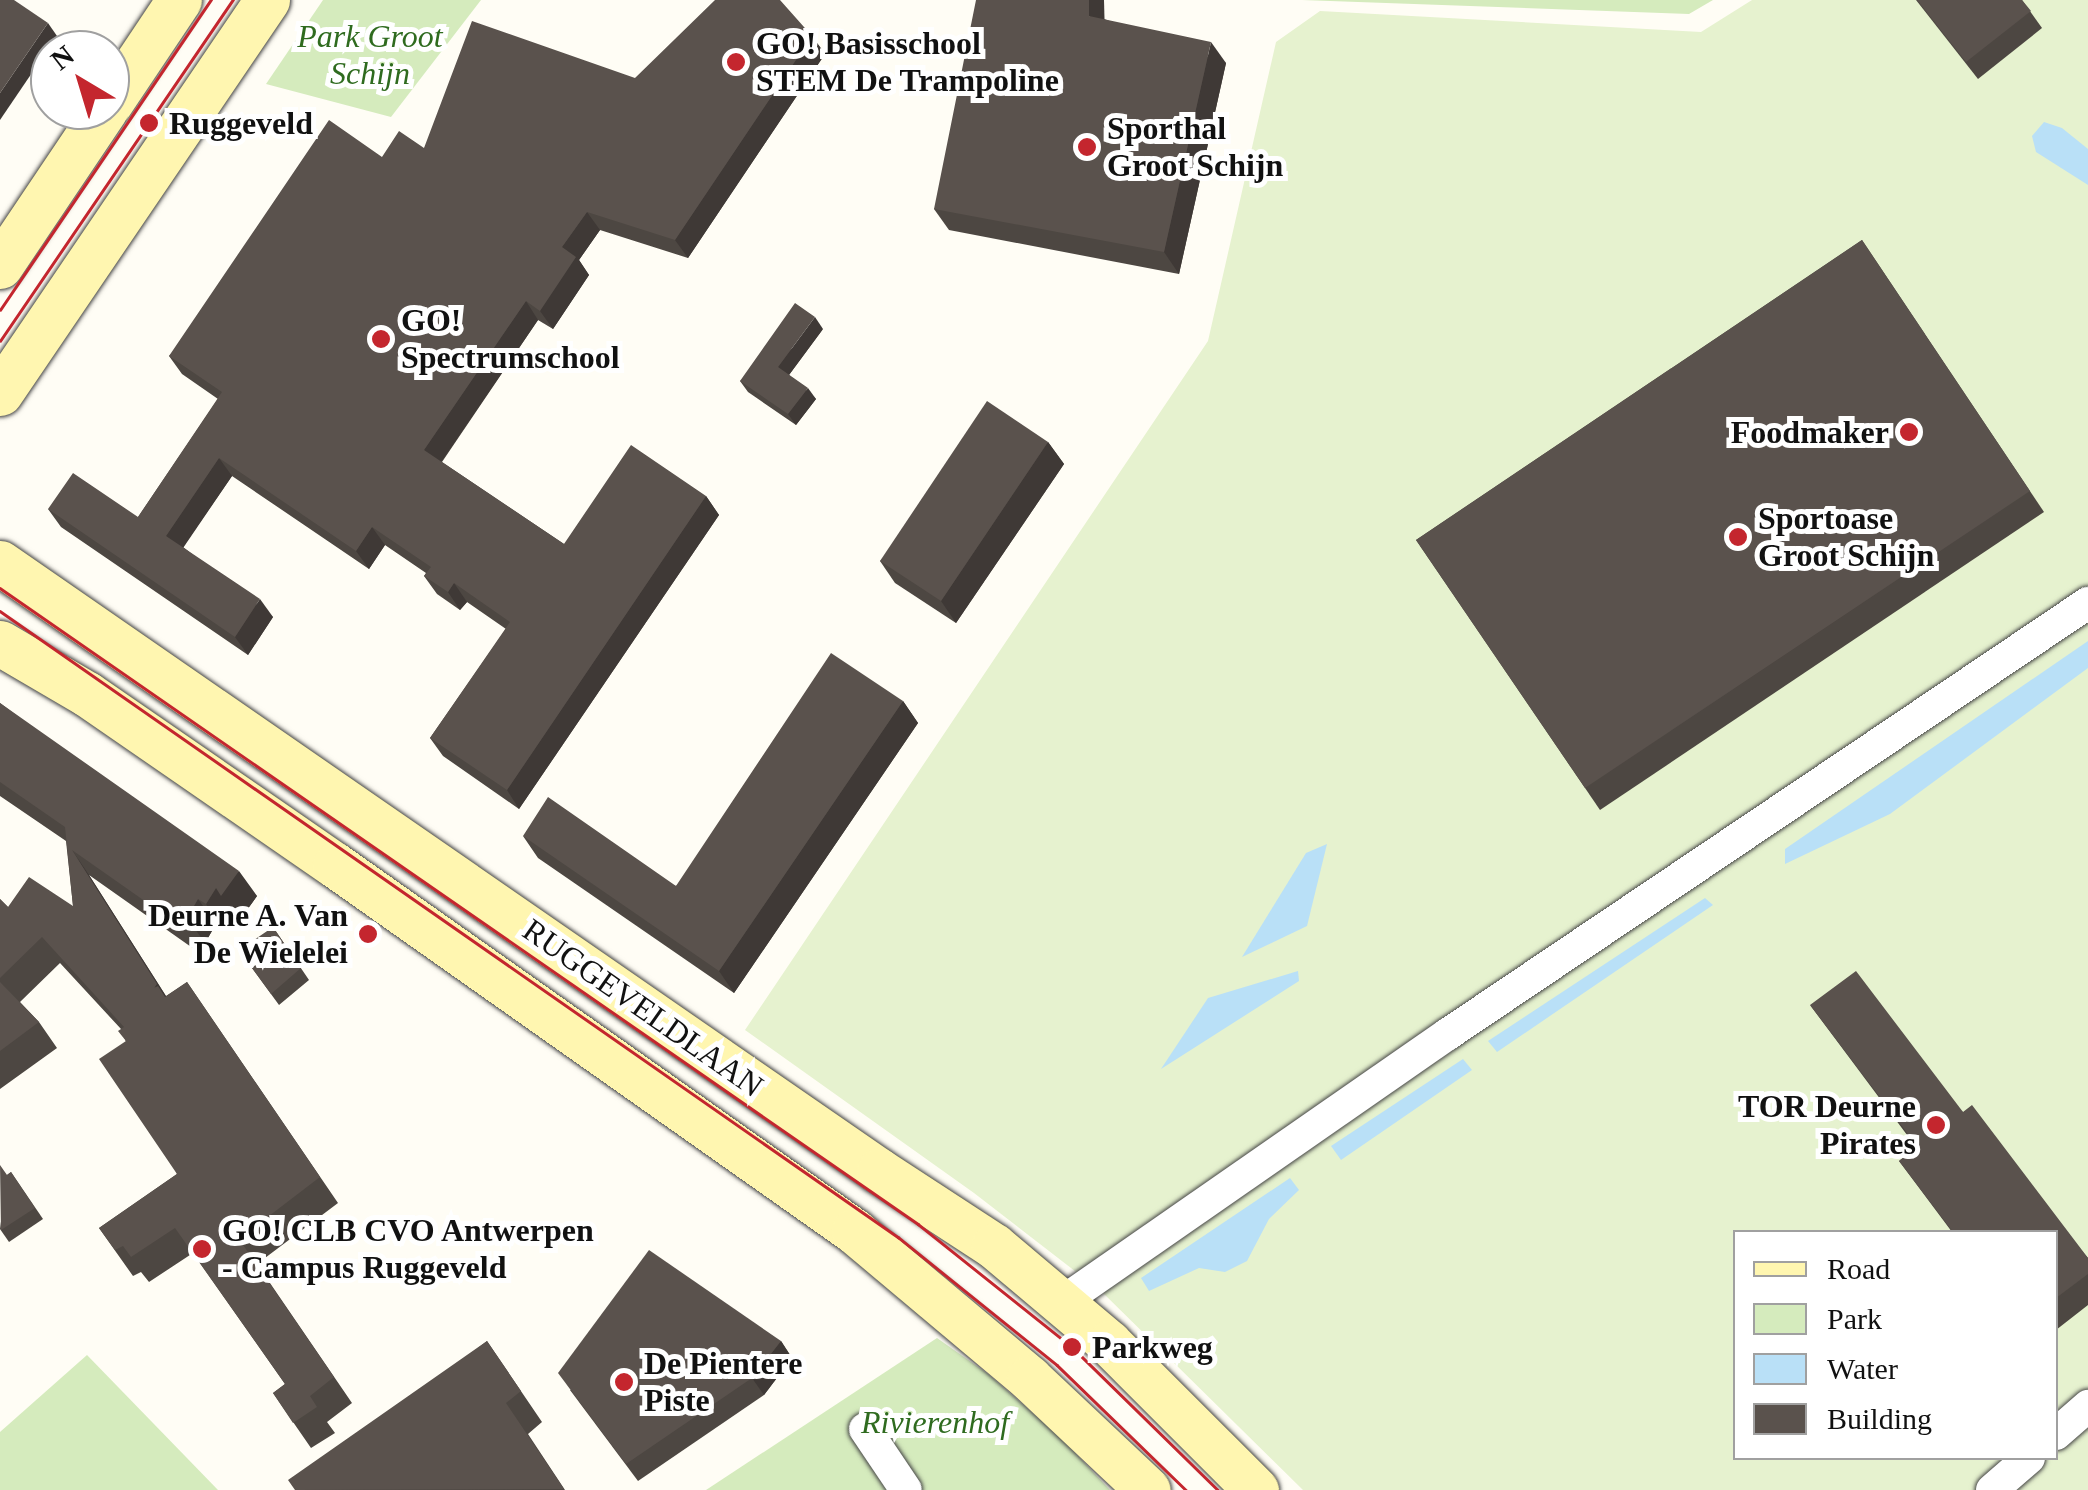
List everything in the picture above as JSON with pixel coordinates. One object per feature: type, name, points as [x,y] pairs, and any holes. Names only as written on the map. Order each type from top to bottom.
[{"type":"street","points":[[130,73],[179,0]]},
{"type":"street","points":[[0,393],[267,0]]},
{"type":"street","points":[[0,266],[92,130]]},
{"type":"street","name":"RUGGEVELDLAAN","points":[[0,564],[879,1172],[994,1246],[1108,1343],[1256,1490]]},
{"type":"street","points":[[1075,1293],[1464,1024],[2088,603]]},
{"type":"street","name":"RUGGEVELDLAAN","points":[[0,642],[74,685],[320,854],[854,1231],[1029,1378],[1148,1490]]},
{"type":"street","points":[[2058,1432],[2088,1406]]},
{"type":"street","points":[[865,1429],[906,1490]]},
{"type":"street","points":[[1992,1490],[2027,1460]]},
{"type":"green space","name":"Park Groot Schijn","points":[[323,0],[481,0],[391,117],[266,84]]},
{"type":"green space","points":[[1302,0],[1713,0],[1689,14]]},
{"type":"green space","points":[[1752,0],[2088,0],[2088,1490],[1303,1490],[1102,1292],[974,1193],[745,1030],[1208,341],[1276,42],[1320,11],[1701,32]]},
{"type":"green space","name":"Rivierenhof","points":[[937,1338],[988,1374],[1059,1436],[1110,1490],[706,1490]]},
{"type":"green space","points":[[87,1355],[218,1490],[0,1490],[0,1432]]},
{"type":"water","points":[[2044,122],[2062,128],[2088,149],[2088,185],[2036,152],[2032,136]]},
{"type":"water","points":[[2088,641],[2088,668],[1890,814],[1785,864],[1785,849]]},
{"type":"water","points":[[1327,844],[1307,926],[1242,957],[1306,853]]},
{"type":"water","points":[[1705,898],[1713,905],[1497,1052],[1488,1041]]},
{"type":"water","points":[[1298,971],[1299,981],[1161,1069],[1208,998]]},
{"type":"water","points":[[1463,1059],[1472,1070],[1341,1160],[1331,1146]]},
{"type":"water","points":[[1290,1178],[1299,1190],[1269,1219],[1247,1261],[1225,1272],[1199,1268],[1149,1291],[1141,1278]]},
{"type":"building","points":[[0,0],[14,0],[48,23],[43,30],[30,30],[30,49],[0,93]]},
{"type":"building","points":[[715,0],[780,0],[812,36],[675,240],[587,212],[562,247],[576,257],[540,311],[526,301],[424,450],[564,544],[631,445],[706,496],[507,790],[430,738],[510,622],[454,583],[448,592],[424,576],[431,567],[372,527],[356,551],[219,458],[166,536],[260,599],[235,637],[48,509],[73,473],[138,517],[222,392],[169,356],[329,120],[382,157],[399,131],[424,148],[472,21],[635,78]]},
{"type":"building","name":"Sporthal Groot Schijn","points":[[976,0],[1089,0],[1089,16],[1211,42],[1164,252],[934,209]]},
{"type":"building","points":[[1917,0],[2022,0],[2031,11],[1966,62]]},
{"type":"building","name":"Sportoase Groot Schijn","points":[[1862,240],[2030,491],[1585,788],[1416,540]]},
{"type":"building","points":[[795,303],[815,317],[778,367],[808,388],[788,414],[740,381]]},
{"type":"building","points":[[987,401],[1048,442],[941,601],[880,561]]},
{"type":"building","points":[[831,653],[903,701],[719,971],[523,836],[548,797],[676,886]]},
{"type":"building","points":[[0,703],[239,871],[221,896],[216,888],[206,904],[198,899],[187,918],[176,923],[72,850],[157,984],[154,988],[158,986],[165,997],[187,982],[320,1177],[239,1239],[334,1377],[310,1396],[317,1407],[293,1423],[273,1393],[285,1384],[175,1228],[131,1257],[123,1246],[115,1250],[99,1228],[177,1174],[99,1059],[126,1041],[118,1031],[124,1027],[42,937],[0,978],[0,899],[8,907],[29,877],[73,906],[65,827],[0,782]]},
{"type":"building","points":[[273,927],[301,968],[271,994],[252,968],[262,960],[251,942]]},
{"type":"building","points":[[1856,971],[1963,1112],[1972,1105],[2088,1258],[2088,1274],[2058,1296],[2058,1230],[1951,1230],[1899,1161],[1917,1146],[1810,1005]]},
{"type":"building","points":[[0,982],[39,1022],[0,1051]]},
{"type":"building","points":[[0,1165],[7,1175],[11,1172],[35,1208],[1,1230]]},
{"type":"building","name":"De Pientere Piste","points":[[649,1250],[781,1341],[752,1378],[626,1464],[558,1373]]},
{"type":"building","points":[[487,1341],[521,1391],[506,1403],[564,1489],[295,1490],[288,1480]]},
{"type":"tram line","points":[[0,310],[211,0]]},
{"type":"tram line","points":[[0,341],[233,0]]},
{"type":"tram line","points":[[0,588],[918,1224],[1072,1347],[1218,1490]]},
{"type":"tram line","points":[[0,611],[898,1237],[1057,1365],[1186,1490]]},
{"type":"place","name":"GO! Basisschool STEM De Trampoline","points":[[736,62]]},
{"type":"place","name":"Ruggeveld","points":[[149,123]]},
{"type":"place","name":"Sporthal Groot Schijn","points":[[1087,147]]},
{"type":"place","name":"GO! Spectrumschool","points":[[381,339]]},
{"type":"place","name":"Foodmaker","points":[[1909,432]]},
{"type":"place","name":"Sportoase Groot Schijn","points":[[1738,537]]},
{"type":"place","name":"Deurne A. Van De Wielelei","points":[[368,934]]},
{"type":"place","name":"TOR Deurne Pirates","points":[[1936,1125]]},
{"type":"place","name":"GO! CLB CVO Antwerpen - Campus Ruggeveld","points":[[202,1249]]},
{"type":"place","name":"Parkweg","points":[[1072,1347]]},
{"type":"place","name":"De Pientere Piste","points":[[624,1382]]}]
